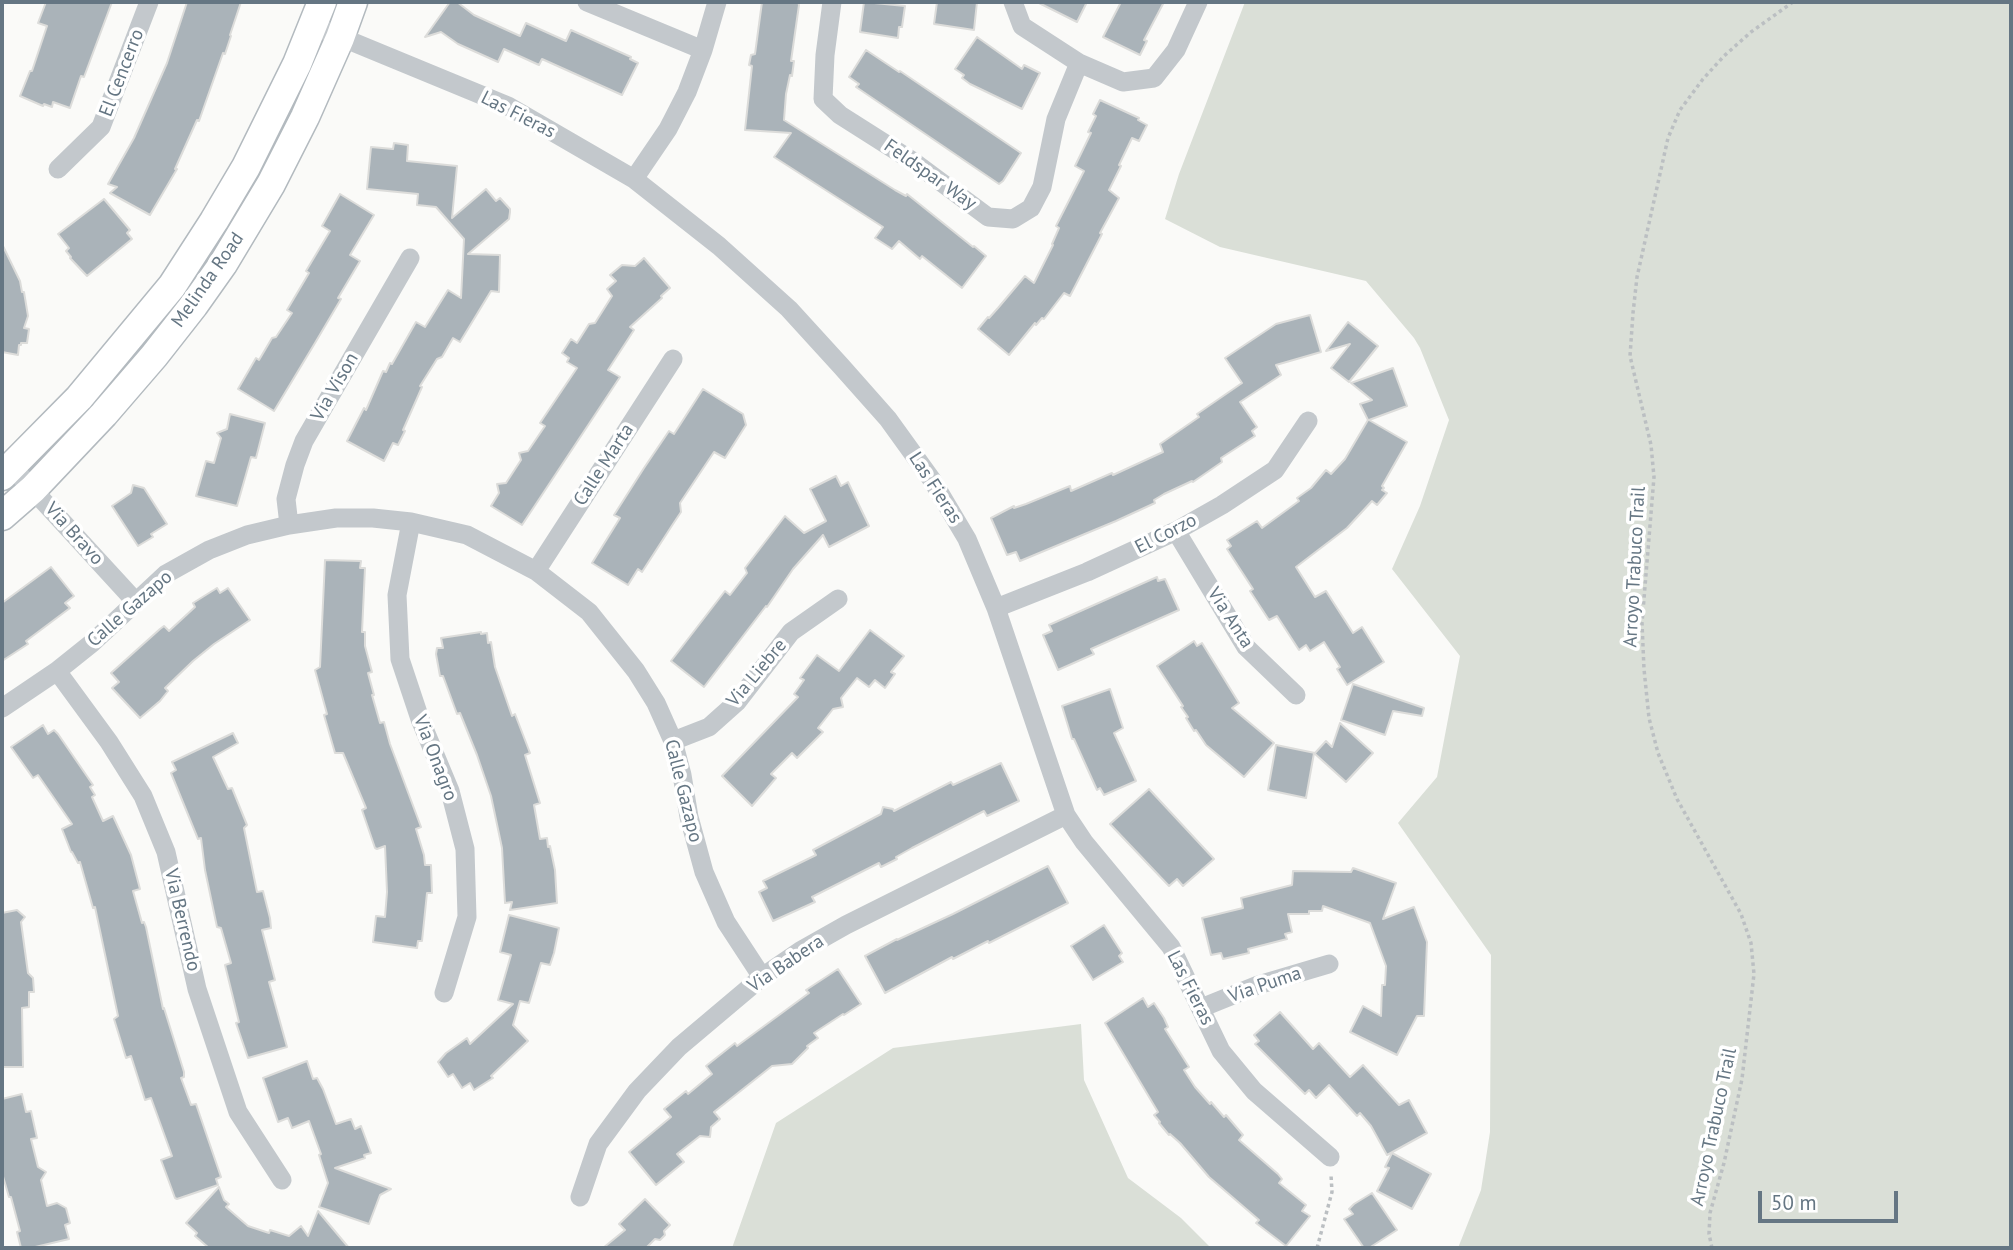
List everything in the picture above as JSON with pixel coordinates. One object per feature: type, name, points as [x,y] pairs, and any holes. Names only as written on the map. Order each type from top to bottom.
[{"type":"main road","name":"Melinda Road","points":[[2,516],[33,489],[104,414],[146,366],[223,264],[305,117],[353,2]]},
{"type":"main road","name":"Melinda Road","points":[[7,472],[79,398],[172,286],[246,167],[281,99],[318,14]]},
{"type":"street","name":"El Cencerro","points":[[58,169],[101,127],[149,2]]},
{"type":"street","points":[[587,2],[703,50]]},
{"type":"street","points":[[634,180],[668,129],[687,92],[717,2]]},
{"type":"street","name":"Feldspar Way","points":[[832,2],[825,55],[824,99],[840,115],[914,162],[988,217],[1013,219],[1031,208],[1042,187],[1056,118],[1079,63]]},
{"type":"street","points":[[1013,2],[1022,26],[1079,63],[1123,82],[1154,78],[1176,50],[1198,2]]},
{"type":"street","name":"Las Fieras","points":[[318,14],[340,38],[508,106],[634,180],[719,246],[789,309],[888,419],[932,480],[967,539],[996,608],[1066,815],[1084,842],[1171,947],[1221,1051],[1254,1091],[1330,1157]]},
{"type":"street","name":"Via Vison","points":[[289,525],[286,499],[304,441],[410,258]]},
{"type":"street","name":"Calle Marta","points":[[536,571],[673,359]]},
{"type":"street","name":"El Corzo","points":[[996,608],[1087,572],[1176,531],[1222,505],[1275,470],[1308,421]]},
{"type":"street","name":"Via Bravo","points":[[7,472],[33,489],[135,601]]},
{"type":"street","name":"Calle Gazapo","points":[[2,708],[57,671],[92,643],[166,574],[209,550],[247,535],[336,518],[373,518],[411,522],[467,535],[536,571],[589,612],[636,671],[656,703],[673,741],[704,872],[726,922],[762,977]]},
{"type":"street","name":"Via Onagro","points":[[411,522],[397,596],[400,659],[419,719],[450,791],[465,849],[467,917],[444,993]]},
{"type":"street","name":"Via Anta","points":[[1176,531],[1246,647],[1296,695]]},
{"type":"street","name":"Via Liebre","points":[[673,741],[709,727],[737,702],[791,632],[838,599]]},
{"type":"street","name":"Via Berrendo","points":[[57,671],[143,796],[166,852],[197,989],[238,1112],[282,1180]]},
{"type":"street","name":"Via Babera","points":[[580,1197],[598,1144],[637,1091],[679,1047],[762,977],[800,950],[846,925],[1066,815]]},
{"type":"street","name":"Via Puma","points":[[1201,1008],[1258,985],[1329,964]]},
{"type":"path","name":"Arroyo Trabuco Trail","points":[[1712,1248],[1709,1234],[1710,1213],[1742,1079],[1754,974],[1751,943],[1741,914],[1677,799],[1658,753],[1650,718],[1642,623],[1654,477],[1651,445],[1630,356],[1637,277],[1668,138],[1680,110],[1724,56],[1751,32],[1793,2]]},
{"type":"path","points":[[1317,1248],[1332,1192],[1330,1157]]},
{"type":"shaded area","points":[[1245,2],[2011,2],[2011,1248],[1458,1248],[1481,1190],[1490,1132],[1491,955],[1398,823],[1437,777],[1460,656],[1392,569],[1420,506],[1449,420],[1420,348],[1366,281],[1220,247],[1165,219],[1179,174]]},
{"type":"shaded area","points":[[1081,1024],[1084,1080],[1128,1178],[1181,1218],[1211,1248],[732,1248],[776,1123],[893,1048]]},
{"type":"building","points":[[46,2],[112,2],[70,108],[53,102],[52,107],[43,106],[20,96],[32,71],[47,26],[38,23]]},
{"type":"building","points":[[187,2],[241,2],[225,54],[223,53],[199,121],[197,120],[177,169],[150,215],[110,193],[117,187],[108,184],[134,138],[167,63]]},
{"type":"building","points":[[450,2],[457,2],[474,15],[520,36],[526,23],[566,41],[571,30],[631,57],[630,59],[638,63],[622,95],[542,59],[539,65],[504,49],[498,62],[458,44],[441,32],[425,37]]},
{"type":"building","points":[[762,2],[798,2],[799,5],[791,61],[794,61],[786,94],[784,120],[895,190],[906,196],[907,194],[986,256],[962,288],[899,241],[892,249],[875,238],[883,227],[774,157],[791,133],[745,130],[752,66],[749,65],[751,55],[755,54]]},
{"type":"building","points":[[864,2],[905,6],[898,38],[860,32]]},
{"type":"building","points":[[937,2],[977,2],[974,30],[934,24]]},
{"type":"building","points":[[1037,2],[1087,2],[1077,22]]},
{"type":"building","points":[[1121,2],[1164,2],[1144,40],[1147,41],[1140,55],[1103,37]]},
{"type":"building","points":[[977,37],[1022,69],[1024,65],[1040,73],[1022,109],[970,84],[962,78],[964,75],[955,69]]},
{"type":"building","points":[[866,50],[1021,153],[1003,181],[999,184],[856,87],[859,84],[849,77]]},
{"type":"building","points":[[1100,100],[1139,118],[1138,120],[1147,125],[1139,141],[1132,138],[1119,165],[1121,166],[1109,190],[1119,198],[1070,296],[1064,293],[1044,319],[1036,325],[1035,323],[1009,355],[978,329],[1025,276],[1034,283],[1053,245],[1059,228],[1056,226],[1084,171],[1075,166],[1091,133],[1088,132]]},
{"type":"building","points":[[394,143],[408,145],[407,161],[457,166],[452,218],[486,189],[496,201],[500,198],[510,212],[509,219],[468,254],[500,255],[499,292],[491,291],[460,342],[453,338],[442,357],[437,359],[420,386],[422,387],[398,445],[393,443],[384,461],[347,441],[364,408],[366,410],[383,371],[386,372],[390,363],[392,364],[416,322],[425,327],[448,290],[461,298],[464,239],[436,207],[417,205],[418,194],[367,189],[371,147],[393,149]]},
{"type":"building","points":[[340,194],[374,215],[350,255],[360,261],[338,298],[341,299],[274,411],[238,389],[256,358],[259,360],[292,313],[287,310],[330,231],[322,226]]},
{"type":"building","points":[[104,199],[130,230],[127,233],[132,239],[87,276],[70,258],[66,251],[69,248],[58,234]]},
{"type":"building","points":[[2,244],[24,292],[28,316],[24,328],[29,329],[27,343],[19,345],[18,355],[2,352]]},
{"type":"building","points":[[644,258],[670,288],[630,327],[634,330],[608,370],[620,377],[522,525],[491,506],[499,493],[497,484],[506,483],[521,460],[519,453],[528,451],[545,426],[540,423],[577,368],[567,362],[569,358],[562,353],[571,339],[577,343],[589,324],[595,323],[612,296],[607,289],[616,281],[610,275],[622,265],[635,266]]},
{"type":"building","points":[[1310,315],[1321,352],[1276,365],[1281,375],[1240,402],[1257,427],[1252,431],[1255,436],[1221,458],[1222,462],[1193,482],[1164,494],[1154,500],[1155,503],[1020,561],[1016,552],[1007,555],[991,518],[1014,506],[1026,504],[1070,486],[1071,491],[1112,473],[1113,475],[1163,452],[1160,444],[1242,383],[1225,358],[1276,324]]},
{"type":"building","points":[[1348,322],[1378,346],[1349,382],[1331,368],[1350,344],[1326,351]]},
{"type":"building","points":[[1393,368],[1407,406],[1369,420],[1407,442],[1382,486],[1382,490],[1387,493],[1377,505],[1372,501],[1347,528],[1296,567],[1315,597],[1326,591],[1353,633],[1362,627],[1384,662],[1347,685],[1337,669],[1340,667],[1324,642],[1310,651],[1306,645],[1299,650],[1277,616],[1269,620],[1227,549],[1231,546],[1227,540],[1257,521],[1262,528],[1299,501],[1297,498],[1311,488],[1326,470],[1331,474],[1345,459],[1368,420],[1360,404],[1372,400],[1351,383]]},
{"type":"building","points":[[703,389],[743,414],[746,425],[725,458],[714,452],[680,503],[681,512],[642,572],[638,569],[628,585],[592,563],[620,518],[614,515],[669,431],[674,434]]},
{"type":"building","points":[[230,414],[265,423],[256,458],[251,457],[237,506],[196,496],[206,461],[214,463],[221,438],[217,433],[227,429]]},
{"type":"building","points":[[836,476],[841,486],[848,482],[869,526],[829,547],[823,535],[793,569],[767,607],[704,687],[671,661],[725,591],[730,595],[747,573],[745,568],[785,516],[804,533],[826,521],[810,489]]},
{"type":"building","points":[[133,485],[144,488],[167,524],[138,546],[112,506],[131,493]]},
{"type":"building","points":[[325,560],[361,561],[360,568],[365,568],[362,632],[365,632],[365,646],[372,672],[368,673],[372,695],[380,723],[384,722],[421,827],[416,829],[425,865],[431,865],[432,893],[427,893],[422,941],[418,941],[417,948],[373,942],[376,916],[385,917],[385,846],[375,848],[362,810],[366,808],[343,753],[335,753],[324,715],[327,714],[315,670],[320,667]]},
{"type":"building","points":[[51,567],[74,596],[65,603],[70,608],[26,641],[28,644],[2,661],[2,603]]},
{"type":"building","points":[[1157,577],[1158,581],[1165,579],[1179,610],[1091,649],[1094,654],[1058,670],[1043,635],[1052,631],[1049,625]]},
{"type":"building","points":[[217,588],[220,593],[228,588],[250,620],[193,661],[165,688],[168,691],[160,701],[140,718],[112,688],[119,682],[111,673],[160,629],[164,626],[169,631],[195,607],[193,603]]},
{"type":"building","points":[[870,630],[904,656],[891,672],[895,674],[885,688],[875,680],[869,687],[857,678],[841,698],[843,707],[833,709],[818,728],[823,732],[797,758],[792,753],[771,774],[776,778],[752,806],[722,776],[798,697],[794,694],[804,680],[800,678],[817,655],[839,671]]},
{"type":"building","points":[[487,633],[488,643],[491,642],[495,667],[512,716],[515,714],[530,753],[525,755],[540,803],[534,805],[540,839],[547,838],[548,847],[550,846],[557,903],[510,910],[512,902],[505,903],[502,848],[491,796],[460,713],[457,714],[443,676],[440,676],[436,654],[437,648],[443,648],[441,638]]},
{"type":"building","points":[[1194,641],[1197,646],[1202,643],[1239,703],[1232,708],[1274,743],[1244,777],[1206,745],[1196,730],[1194,731],[1181,707],[1183,706],[1157,666]]},
{"type":"building","points":[[1353,684],[1424,708],[1422,716],[1393,711],[1385,735],[1341,720]]},
{"type":"building","points":[[1110,689],[1123,728],[1114,733],[1136,781],[1104,795],[1100,788],[1097,790],[1072,739],[1062,706]]},
{"type":"building","points":[[1340,723],[1373,753],[1346,782],[1314,753],[1306,798],[1268,790],[1276,745],[1315,753],[1326,741],[1332,747]]},
{"type":"building","points":[[43,725],[48,734],[54,730],[58,734],[93,785],[90,787],[95,795],[92,797],[103,821],[113,816],[131,855],[140,889],[133,891],[142,923],[144,922],[146,927],[163,1009],[184,1072],[184,1077],[181,1078],[191,1105],[196,1104],[221,1177],[216,1179],[218,1185],[177,1199],[161,1160],[172,1156],[151,1098],[145,1100],[131,1056],[126,1058],[114,1019],[118,1016],[95,907],[93,908],[80,862],[78,863],[71,852],[62,829],[72,824],[38,775],[33,778],[11,747]]},
{"type":"building","points":[[233,733],[238,743],[213,757],[228,789],[232,788],[247,825],[244,828],[257,892],[263,891],[270,918],[271,928],[262,930],[275,980],[269,982],[287,1047],[248,1058],[236,1023],[239,1022],[225,965],[231,963],[221,928],[217,927],[201,838],[198,839],[171,773],[176,770],[172,762]]},
{"type":"building","points":[[1001,763],[1019,801],[987,816],[984,811],[881,867],[879,863],[812,897],[815,902],[773,921],[759,892],[767,888],[763,881],[816,855],[813,850],[881,814],[883,807],[894,811],[951,782],[953,785]]},
{"type":"building","points":[[1149,789],[1214,859],[1183,886],[1177,879],[1169,886],[1110,824]]},
{"type":"building","points":[[1048,866],[1068,903],[989,943],[988,941],[953,959],[952,957],[885,993],[865,956]]},
{"type":"building","points":[[1353,868],[1396,883],[1383,919],[1414,907],[1427,942],[1424,1016],[1417,1016],[1397,1055],[1350,1032],[1363,1006],[1381,1016],[1386,966],[1370,923],[1323,906],[1322,911],[1309,911],[1309,914],[1288,914],[1292,932],[1285,934],[1287,939],[1223,959],[1221,953],[1211,955],[1202,918],[1243,908],[1241,898],[1292,885],[1293,871],[1351,872]]},
{"type":"building","points":[[17,910],[25,917],[21,922],[28,973],[33,978],[34,992],[29,992],[29,1007],[22,1008],[23,1067],[2,1067],[2,913]]},
{"type":"building","points":[[509,915],[559,928],[554,953],[550,965],[541,963],[529,1003],[520,1001],[513,1025],[528,1041],[491,1076],[493,1078],[474,1090],[470,1083],[462,1088],[453,1074],[448,1077],[438,1062],[467,1038],[470,1044],[513,1004],[498,1000],[511,955],[500,952]]},
{"type":"building","points":[[1104,925],[1122,953],[1119,956],[1123,962],[1093,980],[1071,946]]},
{"type":"building","points":[[838,969],[861,1004],[814,1033],[818,1038],[807,1046],[792,1064],[772,1066],[714,1112],[720,1119],[711,1127],[710,1137],[700,1136],[677,1154],[684,1162],[656,1185],[629,1152],[671,1117],[664,1109],[712,1074],[706,1066],[735,1043],[737,1046],[809,993],[806,990]]},
{"type":"building","points":[[1143,998],[1148,1007],[1154,1003],[1164,1018],[1168,1027],[1165,1029],[1189,1067],[1184,1070],[1195,1087],[1224,1117],[1226,1115],[1243,1135],[1239,1140],[1278,1174],[1282,1179],[1279,1183],[1306,1205],[1302,1211],[1310,1216],[1286,1246],[1256,1223],[1259,1220],[1209,1177],[1154,1115],[1158,1112],[1105,1023]]},
{"type":"building","points":[[1280,1012],[1313,1049],[1319,1043],[1350,1077],[1363,1065],[1399,1105],[1409,1100],[1427,1133],[1387,1155],[1371,1126],[1360,1113],[1357,1116],[1329,1085],[1316,1098],[1309,1090],[1305,1094],[1255,1044],[1259,1041],[1254,1035]]},
{"type":"building","points":[[307,1061],[313,1079],[317,1078],[323,1089],[336,1124],[351,1119],[355,1129],[361,1126],[371,1153],[364,1155],[365,1158],[335,1168],[391,1189],[380,1195],[369,1224],[319,1207],[328,1183],[309,1121],[292,1128],[288,1118],[278,1122],[263,1078]]},
{"type":"building","points":[[22,1094],[26,1112],[31,1111],[37,1138],[31,1139],[38,1167],[46,1172],[41,1180],[47,1206],[57,1203],[66,1208],[70,1223],[65,1225],[69,1239],[31,1248],[21,1248],[17,1232],[20,1231],[2,1173],[2,1099]]},
{"type":"building","points":[[1392,1153],[1431,1174],[1412,1209],[1377,1191],[1389,1168],[1385,1167]]},
{"type":"building","points":[[219,1187],[224,1200],[229,1204],[226,1207],[248,1226],[289,1236],[301,1226],[308,1236],[318,1211],[349,1248],[209,1248],[195,1236],[197,1233],[186,1223]]},
{"type":"building","points":[[1372,1193],[1397,1230],[1369,1248],[1364,1248],[1344,1219],[1353,1214],[1349,1209],[1354,1204]]},
{"type":"building","points":[[645,1199],[670,1225],[664,1231],[665,1235],[660,1240],[655,1239],[646,1248],[603,1248],[625,1230],[619,1224]]}]
